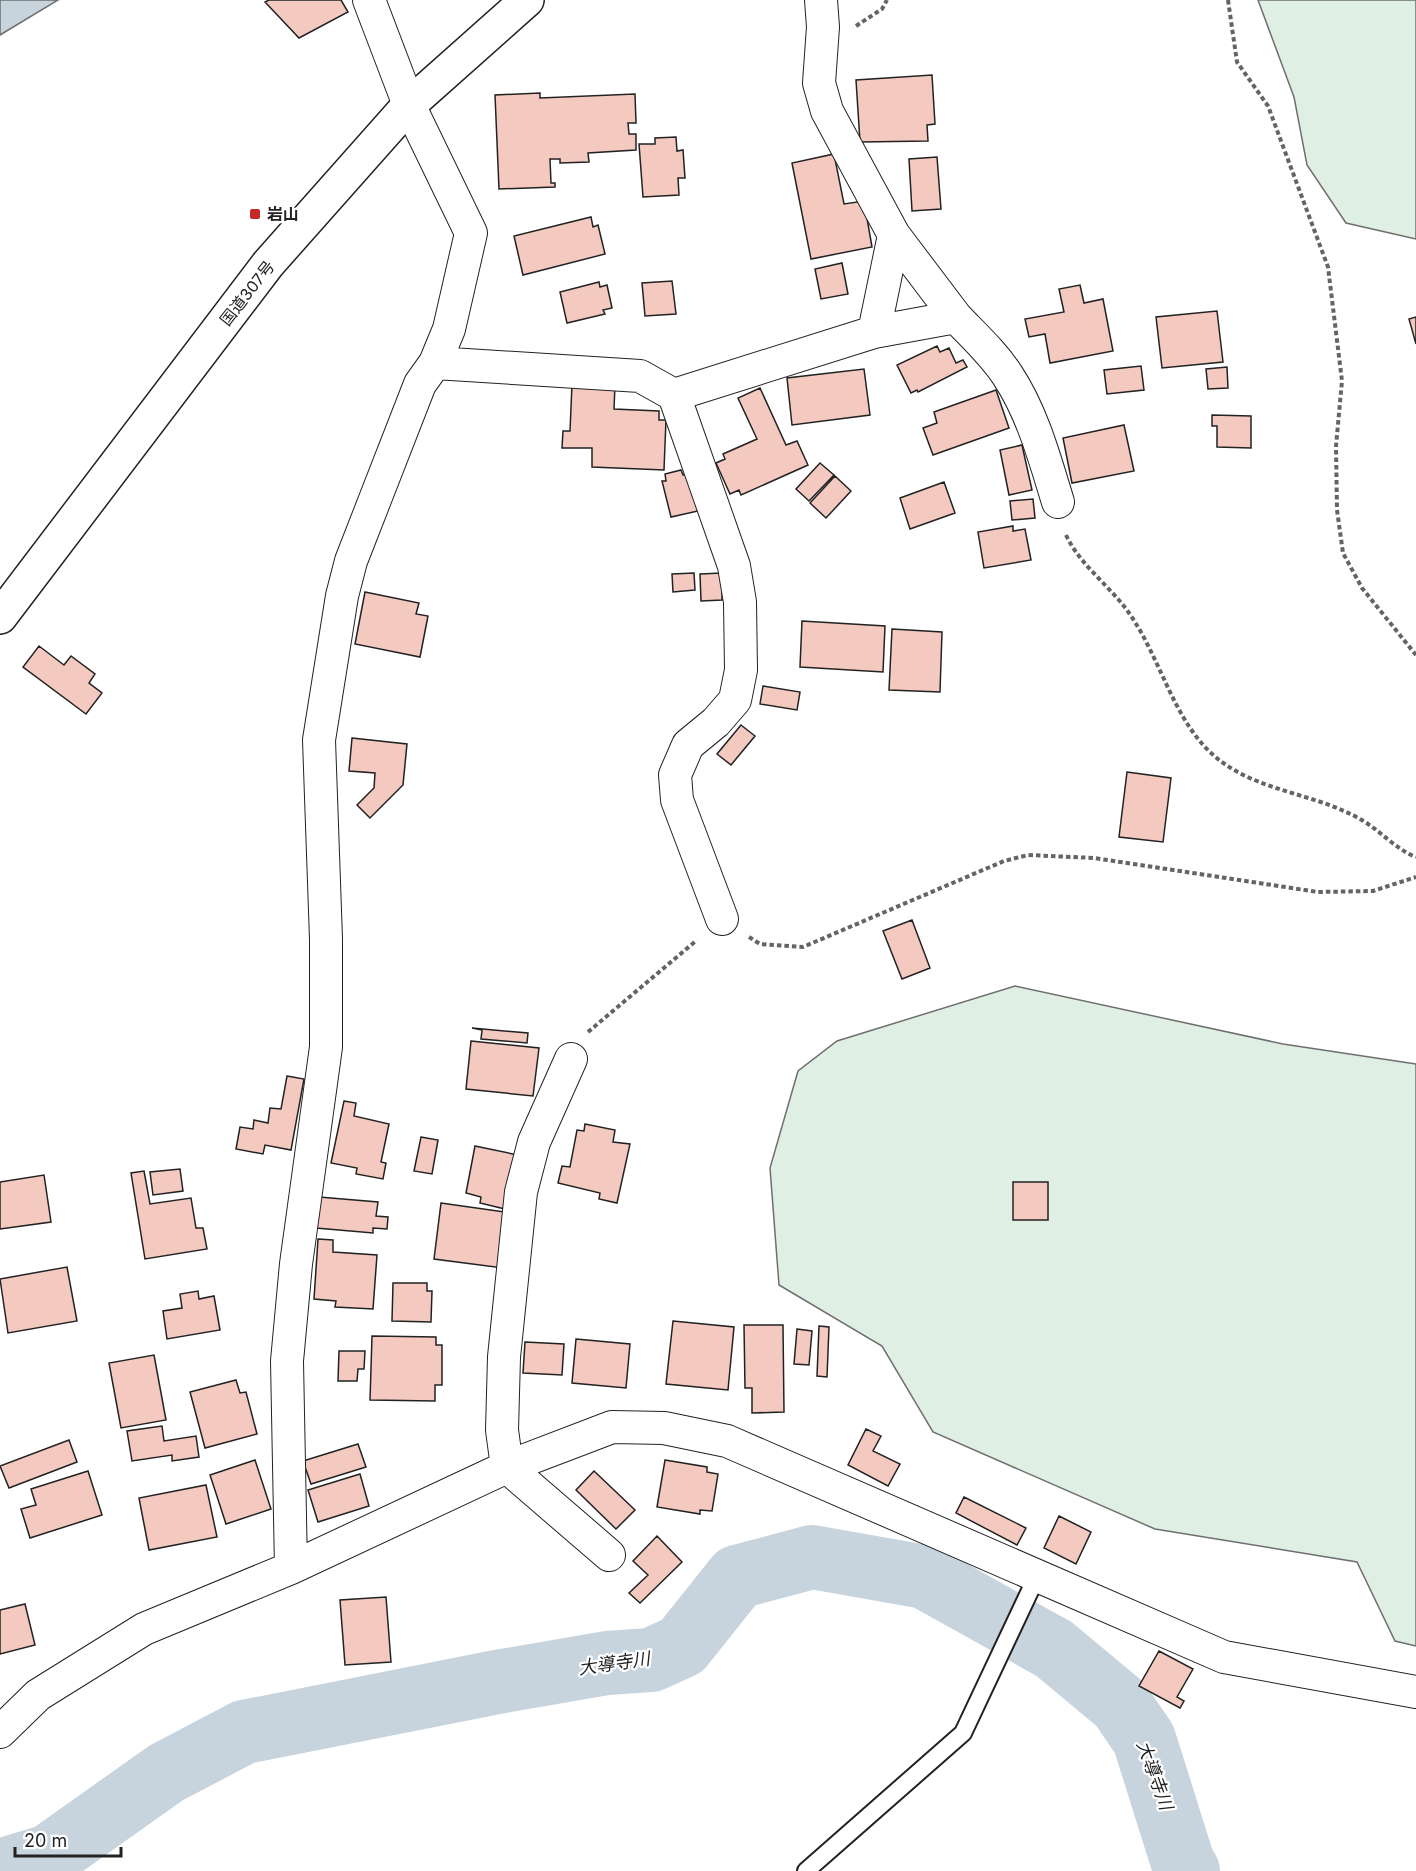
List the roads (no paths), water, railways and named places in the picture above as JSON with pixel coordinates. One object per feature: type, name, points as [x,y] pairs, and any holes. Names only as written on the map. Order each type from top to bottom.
[{"type":"highway","name":"国道307号","points":[[0,616],[268,264],[410,105],[527,0]]},
{"type":"street","points":[[291,1568],[287,1361],[296,1264],[326,1047],[326,939],[319,740],[342,596],[351,561],[420,384],[435,363],[449,329],[471,233],[410,105],[369,0]]},
{"type":"street","points":[[821,0],[823,27],[819,83],[824,102],[894,235],[956,316],[990,352],[1009,377],[1042,449],[1058,502]]},
{"type":"street","points":[[874,332],[894,235]]},
{"type":"street","points":[[674,395],[874,332],[956,316]]},
{"type":"street","points":[[435,363],[640,375],[674,395],[734,566],[740,602],[741,670],[735,700],[716,722],[688,745],[675,775],[677,800],[722,919]]},
{"type":"street","points":[[570,1059],[534,1142],[521,1192],[504,1357],[502,1430],[507,1467],[609,1555]]},
{"type":"street","points":[[0,1732],[38,1695],[144,1629],[291,1568],[507,1467],[612,1427],[664,1428],[727,1441],[1032,1584],[1224,1657],[1416,1692]]},
{"type":"lane","points":[[806,1871],[963,1733],[978,1705],[1005,1640],[1032,1584]]},
{"type":"waterway","name":"大導寺川","points":[[0,1871],[49,1856],[166,1773],[244,1732],[497,1682],[607,1663],[651,1660],[682,1646],[737,1577],[812,1557],[925,1577],[1054,1649],[1120,1704],[1144,1739],[1183,1863],[1188,1871]]},
{"type":"place","name":"岩山","points":[[255,214]]}]
